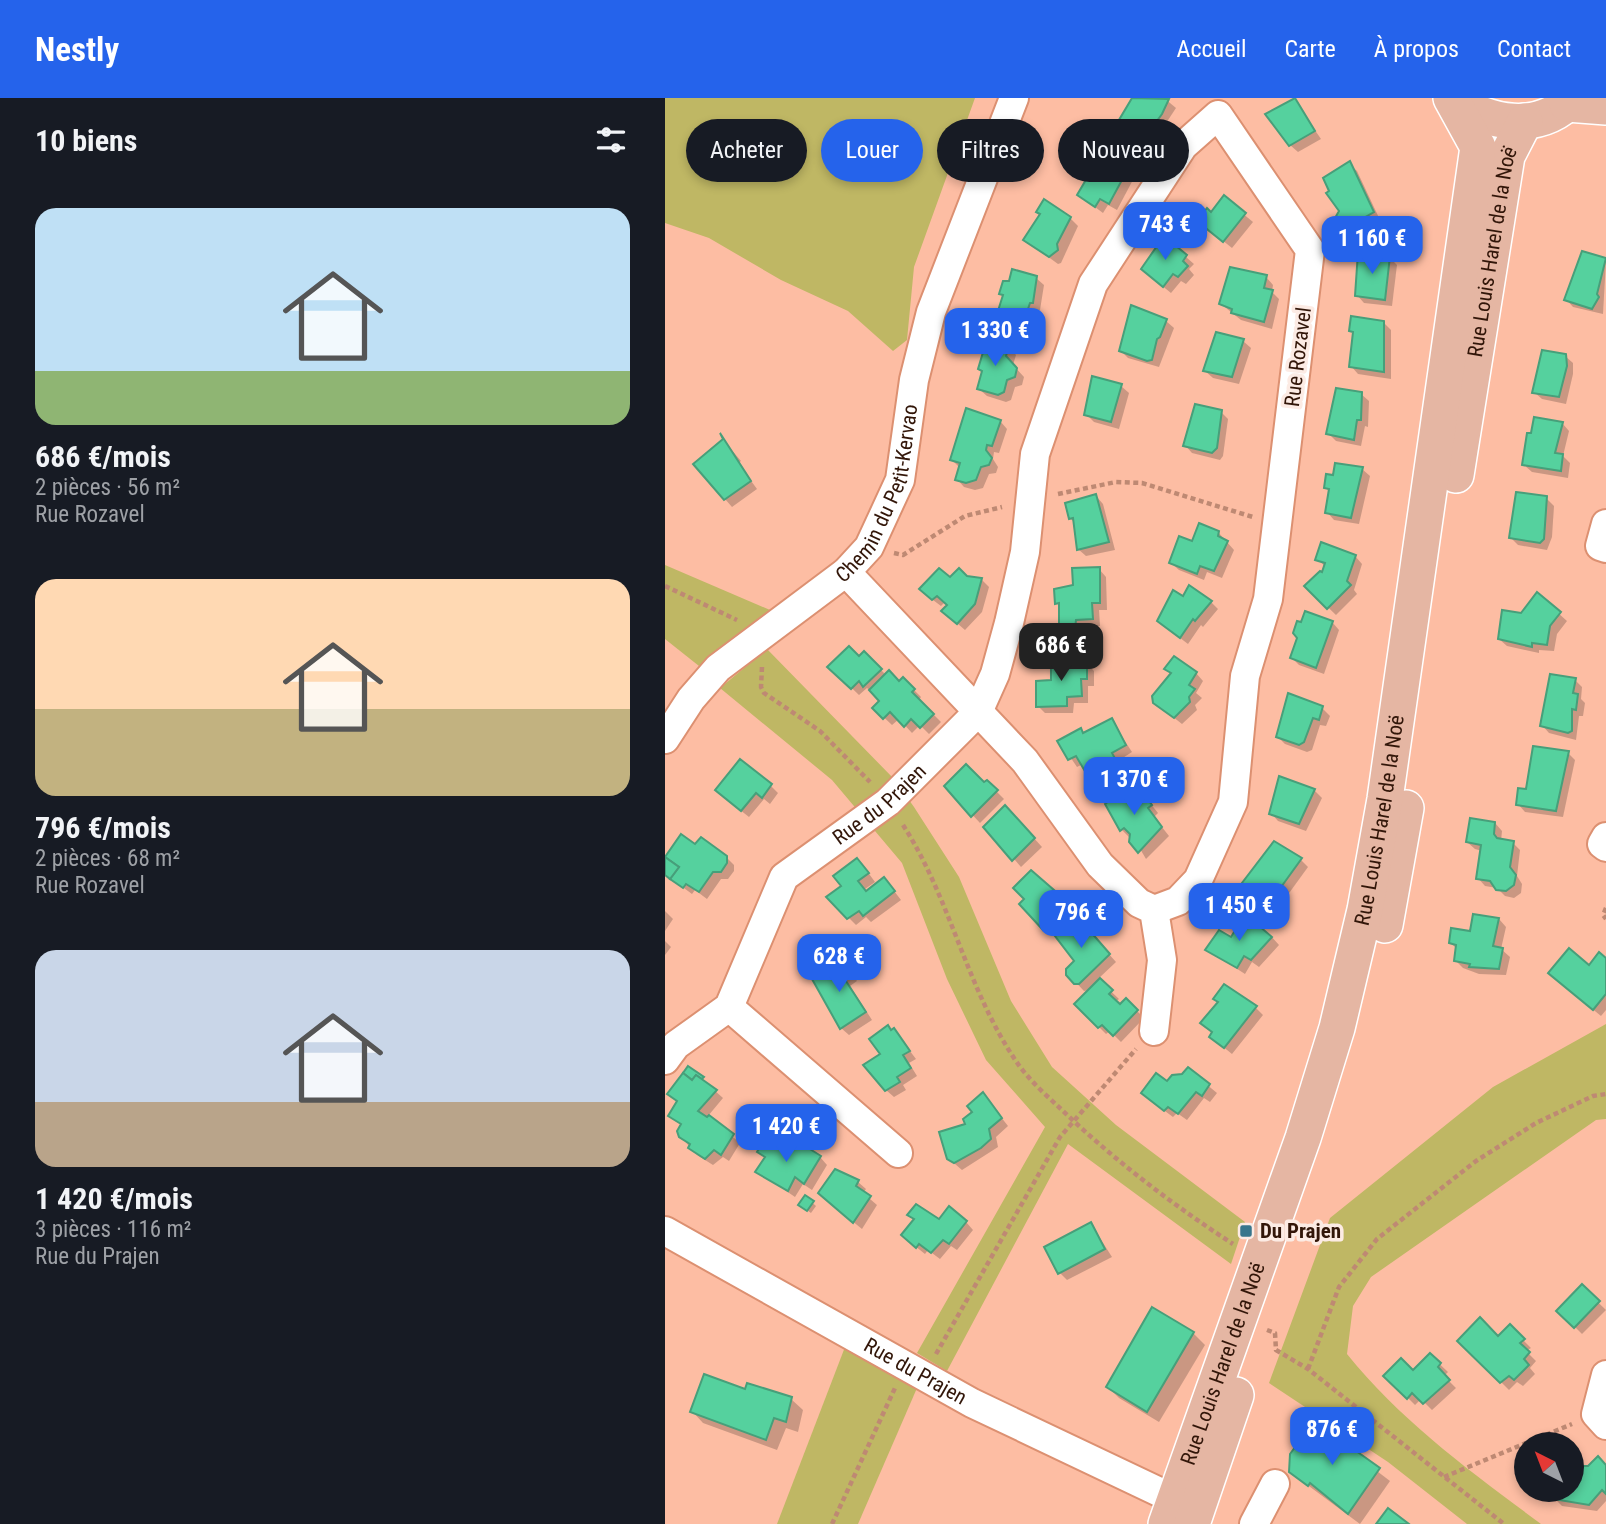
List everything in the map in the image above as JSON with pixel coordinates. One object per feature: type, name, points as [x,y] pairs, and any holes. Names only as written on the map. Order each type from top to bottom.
[{"type":"main road","points":[[1452,98],[1472,112],[1498,121],[1525,121],[1547,116],[1570,101],[1606,107]]},
{"type":"main road","name":"Rue Louis Harel de la Noë","points":[[1177,1516],[1337,1028],[1364,910],[1385,799],[1478,147],[1452,98]]},
{"type":"main road","name":"Rue Louis Harel de la Noë","points":[[1177,1516],[1260,1328],[1353,1049],[1381,944],[1397,868],[1507,156],[1525,121]]},
{"type":"street","name":"Chemin du Petit-Kervao","points":[[665,739],[700,688],[751,641],[846,572],[869,547],[900,480],[914,380],[931,312],[1014,98]]},
{"type":"street","name":"Rue Rozavel","points":[[978,712],[995,674],[1025,552],[1028,500],[1035,454],[1093,284],[1182,146],[1216,107],[1310,250],[1268,599],[1245,676],[1233,802],[1198,880],[1178,901],[1154,910]]},
{"type":"street","points":[[1606,524],[1600,546],[1606,548]]},
{"type":"street","points":[[846,572],[1025,761],[1100,865],[1139,903],[1154,910],[1162,960],[1154,1031]]},
{"type":"street","name":"Rue du Prajen","points":[[729,1007],[784,877],[888,801],[978,712]]},
{"type":"street","points":[[1606,837],[1602,844],[1606,848]]},
{"type":"street","points":[[665,1060],[676,1045],[729,1007],[898,1153]]},
{"type":"street","name":"Rue du Prajen","points":[[665,1231],[1177,1516]]},
{"type":"street","points":[[1601,1420],[1606,1375]]},
{"type":"street","points":[[1254,1524],[1275,1484]]},
{"type":"path","points":[[869,547],[903,555],[965,516],[1116,482],[1142,483],[1278,525]]},
{"type":"path","points":[[665,586],[732,615],[751,641],[762,667],[761,687],[764,693],[820,731],[888,801],[920,851],[968,970],[1018,1064],[1075,1122],[1198,1222],[1243,1250]]},
{"type":"path","points":[[1606,908],[1603,915],[1606,919]]},
{"type":"path","points":[[832,1524],[914,1371],[1060,1137],[1115,1070],[1154,1031]]},
{"type":"path","points":[[1308,1369],[1339,1287],[1377,1239],[1476,1161],[1536,1123],[1593,1096],[1606,1094]]},
{"type":"path","points":[[1260,1328],[1275,1333],[1276,1350],[1308,1369],[1504,1524]]},
{"type":"path","points":[[1443,1477],[1601,1420]]},
{"type":"shaded area","points":[[665,98],[975,98],[967,119],[937,119],[937,182],[945,182],[914,267],[907,340],[893,351],[848,311],[781,280],[709,238],[665,223]]},
{"type":"shaded area","points":[[665,565],[777,613],[699,666],[665,639]]},
{"type":"shaded area","points":[[767,649],[894,779],[914,807],[959,877],[1011,1001],[1052,1067],[1116,1125],[1245,1222],[1231,1264],[1068,1144],[947,1371],[917,1353],[1045,1127],[986,1060],[947,979],[902,863],[832,780],[720,688]]},
{"type":"shaded area","points":[[1606,1024],[1606,1119],[1596,1120],[1371,1277],[1353,1306],[1347,1354],[1368,1379],[1438,1445],[1541,1524],[1467,1524],[1388,1462],[1269,1383],[1330,1218],[1493,1087]]},
{"type":"shaded area","points":[[845,1347],[917,1388],[858,1524],[777,1524]]},
{"type":"building","points":[[1132,98],[1169,99],[1158,119],[1120,119]]},
{"type":"building","points":[[1295,98],[1315,131],[1289,146],[1265,114]]},
{"type":"building","points":[[1350,161],[1374,212],[1346,228],[1335,218],[1339,211],[1326,193],[1329,191],[1323,178]]},
{"type":"building","points":[[1085,182],[1121,182],[1109,204],[1100,199],[1095,207],[1077,195]]},
{"type":"building","points":[[1224,195],[1246,213],[1223,242],[1197,221],[1207,208],[1211,212]]},
{"type":"building","points":[[1044,199],[1071,217],[1057,244],[1058,250],[1049,257],[1023,240],[1040,214],[1036,212]]},
{"type":"building","points":[[1164,236],[1187,255],[1183,261],[1188,266],[1178,277],[1173,274],[1163,287],[1141,269]]},
{"type":"building","points":[[1582,251],[1606,258],[1597,294],[1599,297],[1592,309],[1564,300]]},
{"type":"building","points":[[1358,252],[1390,256],[1385,300],[1355,296]]},
{"type":"building","points":[[1230,267],[1267,275],[1264,288],[1273,290],[1264,322],[1231,313],[1232,309],[1219,304]]},
{"type":"building","points":[[1012,269],[1037,276],[1033,303],[1030,303],[1024,321],[997,314],[1003,295],[999,294],[1003,281],[1009,281]]},
{"type":"building","points":[[1131,305],[1167,319],[1157,339],[1152,360],[1147,361],[1119,351]]},
{"type":"building","points":[[1351,316],[1384,321],[1384,372],[1349,367],[1353,332],[1349,331]]},
{"type":"building","points":[[1216,332],[1244,339],[1232,377],[1203,371]]},
{"type":"building","points":[[987,339],[1009,346],[1006,356],[1017,368],[1015,377],[1007,380],[1004,392],[998,395],[977,389],[982,371],[978,369]]},
{"type":"building","points":[[1542,350],[1566,354],[1567,366],[1559,397],[1532,393]]},
{"type":"building","points":[[1092,376],[1122,384],[1111,422],[1084,415]]},
{"type":"building","points":[[1336,388],[1362,392],[1361,420],[1357,420],[1354,440],[1326,434]]},
{"type":"building","points":[[1195,404],[1222,410],[1217,448],[1212,453],[1183,446]]},
{"type":"building","points":[[966,408],[1001,420],[992,446],[987,445],[986,450],[992,458],[989,465],[981,467],[976,480],[966,483],[955,480],[960,463],[950,460]]},
{"type":"building","points":[[1534,417],[1563,422],[1555,453],[1563,454],[1561,471],[1522,465],[1527,433],[1531,433]]},
{"type":"building","points":[[720,433],[751,481],[724,500],[693,464],[723,439]]},
{"type":"building","points":[[1335,463],[1363,467],[1351,518],[1325,513],[1329,489],[1324,488],[1326,474],[1333,475]]},
{"type":"building","points":[[1516,492],[1547,496],[1544,539],[1540,543],[1509,538]]},
{"type":"building","points":[[1096,494],[1109,542],[1077,550],[1073,518],[1069,519],[1065,503]]},
{"type":"building","points":[[1199,523],[1219,531],[1218,536],[1228,541],[1214,571],[1200,566],[1197,574],[1169,563],[1179,536],[1192,541]]},
{"type":"building","points":[[1321,542],[1356,555],[1347,581],[1351,585],[1327,609],[1304,586],[1322,572],[1325,563],[1315,560]]},
{"type":"building","points":[[1100,567],[1100,603],[1092,603],[1093,619],[1076,620],[1075,629],[1059,628],[1059,603],[1055,604],[1054,589],[1073,585],[1072,568]]},
{"type":"building","points":[[939,568],[950,577],[959,568],[967,576],[982,578],[975,604],[957,624],[941,611],[947,605],[937,596],[932,600],[919,589]]},
{"type":"building","points":[[1189,585],[1212,601],[1195,621],[1193,619],[1180,638],[1157,621],[1173,590],[1183,596]]},
{"type":"building","points":[[1537,592],[1561,612],[1550,626],[1547,645],[1532,643],[1532,647],[1498,639],[1502,610],[1521,613]]},
{"type":"building","points":[[1305,611],[1333,621],[1316,668],[1290,658],[1297,638],[1293,633],[1297,621],[1301,622]]},
{"type":"building","points":[[849,646],[859,656],[864,651],[882,669],[863,687],[859,681],[851,689],[827,667]]},
{"type":"building","points":[[1174,656],[1197,672],[1189,685],[1195,689],[1189,697],[1190,702],[1174,718],[1153,703],[1152,696],[1171,673],[1164,669]]},
{"type":"building","points":[[1051,657],[1065,657],[1065,662],[1087,662],[1087,679],[1081,679],[1082,696],[1067,697],[1067,706],[1036,707],[1036,681],[1051,680]]},
{"type":"building","points":[[889,670],[899,681],[903,677],[915,689],[912,692],[934,714],[920,728],[911,719],[904,727],[890,712],[883,719],[872,708],[879,701],[869,690]]},
{"type":"building","points":[[1550,674],[1576,678],[1573,693],[1578,694],[1576,710],[1572,709],[1572,731],[1568,733],[1540,726]]},
{"type":"building","points":[[1288,693],[1323,706],[1319,720],[1313,718],[1304,742],[1299,745],[1276,737]]},
{"type":"building","points":[[1112,718],[1126,745],[1112,753],[1124,775],[1096,790],[1076,756],[1068,760],[1057,741],[1081,728],[1083,733]]},
{"type":"building","points":[[1533,746],[1569,751],[1556,811],[1516,805],[1518,788],[1526,789]]},
{"type":"building","points":[[740,759],[772,784],[762,798],[756,793],[741,811],[715,790]]},
{"type":"building","points":[[966,764],[984,782],[987,780],[998,790],[971,817],[944,786]]},
{"type":"building","points":[[1279,776],[1315,789],[1299,824],[1269,814]]},
{"type":"building","points":[[1131,785],[1138,796],[1143,793],[1152,805],[1148,808],[1162,827],[1138,853],[1129,842],[1130,834],[1124,828],[1120,831],[1105,804]]},
{"type":"building","points":[[1005,805],[1035,838],[1012,861],[983,827]]},
{"type":"building","points":[[1470,818],[1495,822],[1494,834],[1497,838],[1514,841],[1510,867],[1516,875],[1514,885],[1506,891],[1496,890],[1490,881],[1476,879],[1481,845],[1466,842]]},
{"type":"building","points":[[681,834],[695,844],[701,837],[727,856],[727,863],[721,872],[713,872],[699,892],[686,884],[683,888],[670,879],[679,867],[665,857]]},
{"type":"building","points":[[1274,841],[1302,858],[1271,901],[1242,883]]},
{"type":"building","points":[[665,857],[679,867],[670,879],[665,875]]},
{"type":"building","points":[[857,858],[869,873],[858,881],[866,891],[884,877],[895,891],[863,916],[859,911],[847,919],[826,897],[841,886],[833,876]]},
{"type":"building","points":[[1031,870],[1054,890],[1049,894],[1064,909],[1043,930],[1019,904],[1024,899],[1013,888]]},
{"type":"building","points":[[1245,914],[1272,937],[1251,960],[1244,956],[1237,968],[1205,950],[1219,930],[1231,937]]},
{"type":"building","points":[[1473,914],[1499,918],[1493,946],[1503,948],[1499,969],[1469,967],[1470,964],[1454,961],[1456,945],[1449,943],[1451,928],[1470,931]]},
{"type":"building","points":[[1076,915],[1110,954],[1079,984],[1074,984],[1066,975],[1066,969],[1074,961],[1055,936]]},
{"type":"building","points":[[1569,948],[1589,965],[1599,952],[1606,958],[1606,994],[1593,1010],[1548,973]]},
{"type":"building","points":[[842,959],[851,973],[844,978],[866,1012],[840,1029],[812,979]]},
{"type":"building","points":[[1100,978],[1113,990],[1109,994],[1120,1004],[1126,998],[1138,1010],[1113,1036],[1102,1025],[1098,1028],[1074,1004]]},
{"type":"building","points":[[1224,984],[1257,1006],[1224,1048],[1209,1037],[1212,1032],[1200,1023],[1218,1002],[1213,999]]},
{"type":"building","points":[[888,1025],[891,1030],[894,1028],[910,1051],[903,1055],[911,1068],[897,1077],[900,1082],[885,1091],[863,1065],[880,1054],[869,1039]]},
{"type":"building","points":[[688,1066],[704,1077],[702,1079],[696,1075],[692,1080],[683,1073]]},
{"type":"building","points":[[1188,1067],[1210,1084],[1202,1096],[1196,1092],[1178,1114],[1168,1107],[1164,1111],[1141,1093],[1156,1073],[1167,1081],[1172,1075],[1182,1074]]},
{"type":"building","points":[[683,1073],[692,1080],[696,1075],[717,1090],[698,1111],[707,1117],[709,1115],[734,1134],[721,1155],[714,1150],[705,1159],[688,1148],[690,1144],[679,1137],[677,1131],[681,1124],[668,1116],[677,1101],[667,1094]]},
{"type":"building","points":[[983,1092],[1002,1118],[989,1129],[991,1139],[981,1148],[954,1163],[947,1159],[939,1132],[965,1124],[963,1119],[972,1112],[967,1106]]},
{"type":"building","points":[[766,1137],[788,1155],[797,1141],[821,1156],[804,1184],[795,1177],[788,1191],[755,1172],[765,1157],[757,1152]]},
{"type":"building","points":[[835,1169],[859,1180],[856,1186],[871,1196],[853,1223],[818,1193]]},
{"type":"building","points":[[805,1195],[814,1201],[807,1211],[798,1205]]},
{"type":"building","points":[[916,1204],[939,1219],[949,1206],[967,1221],[949,1244],[943,1240],[931,1253],[919,1244],[916,1248],[901,1235],[914,1219],[907,1215]]},
{"type":"building","points":[[1091,1222],[1105,1249],[1058,1274],[1044,1247]]},
{"type":"building","points":[[1582,1284],[1600,1301],[1574,1328],[1556,1311]]},
{"type":"building","points":[[1152,1307],[1194,1332],[1147,1412],[1106,1387]]},
{"type":"building","points":[[1480,1317],[1498,1336],[1510,1324],[1525,1339],[1520,1343],[1530,1352],[1524,1359],[1529,1365],[1514,1380],[1509,1376],[1500,1383],[1457,1341]]},
{"type":"building","points":[[1430,1353],[1441,1363],[1438,1367],[1450,1380],[1423,1404],[1412,1393],[1407,1399],[1383,1376],[1401,1358],[1413,1370]]},
{"type":"building","points":[[704,1374],[745,1389],[747,1383],[792,1397],[786,1422],[774,1418],[766,1440],[690,1412]]},
{"type":"building","points":[[1314,1421],[1380,1468],[1348,1514],[1310,1483],[1308,1486],[1289,1472],[1290,1454]]},
{"type":"building","points":[[1598,1456],[1606,1465],[1606,1494],[1602,1490],[1589,1505],[1571,1502],[1584,1502],[1584,1466],[1588,1466]]},
{"type":"building","points":[[1388,1508],[1409,1524],[1376,1524]]},
{"type":"place","name":"Du Prajen","points":[[1246,1231]]}]
